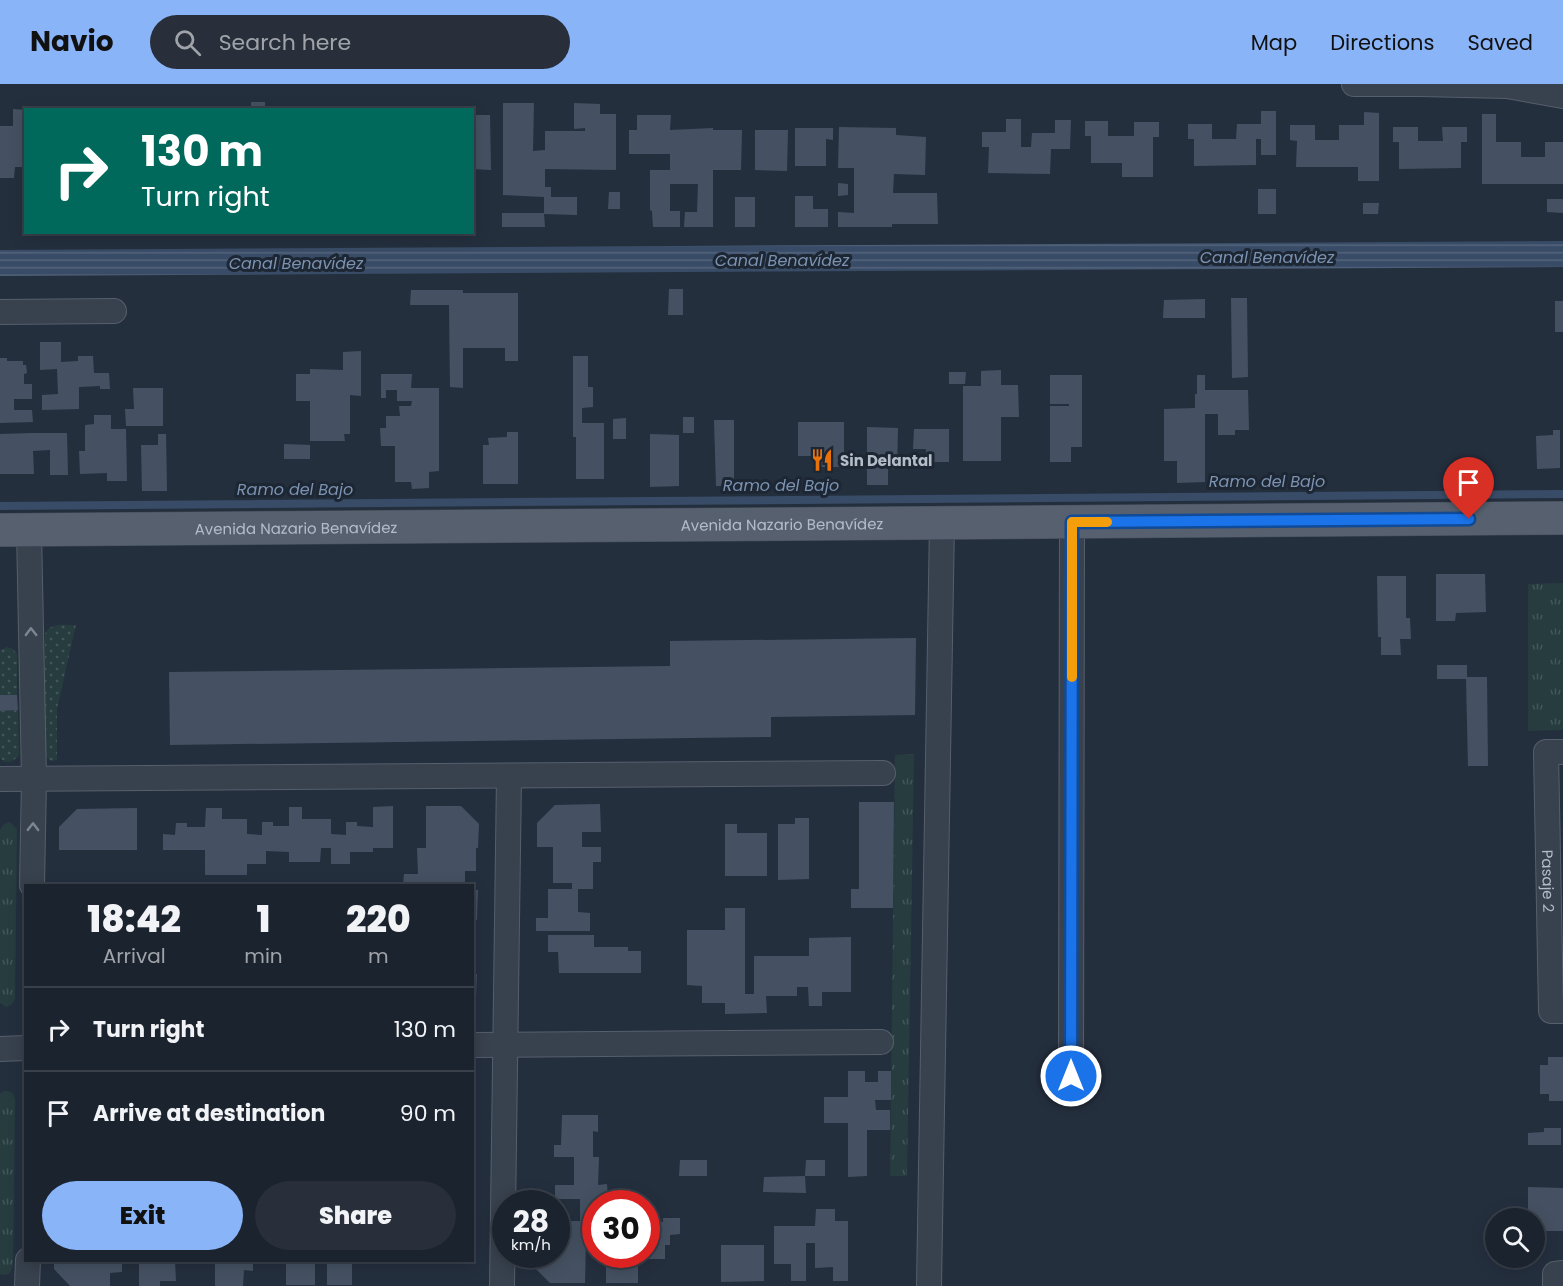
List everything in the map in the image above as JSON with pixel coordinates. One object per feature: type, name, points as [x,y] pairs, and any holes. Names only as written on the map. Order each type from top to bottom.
[{"type":"main road","name":"Avenida Nazario Benavídez","points":[[14,530],[1563,518]]},
{"type":"street","points":[[1354,84],[1502,85],[1563,96]]},
{"type":"street","points":[[0,312],[114,310]]},
{"type":"street","points":[[1071,1076],[1072,522]]},
{"type":"street","points":[[929,1286],[942,523]]},
{"type":"street","points":[[14,530],[34,779],[32,884]]},
{"type":"street","name":"Pasaje 2","points":[[1555,752],[1557,1011]]},
{"type":"street","points":[[0,779],[883,773]]},
{"type":"street","points":[[502,1286],[509,776]]},
{"type":"street","points":[[474,1045],[881,1041]]},
{"type":"street","points":[[0,1049],[24,1048]]},
{"type":"street","points":[[27,1286],[28,1262]]},
{"type":"green space","points":[[1563,583],[1563,730],[1528,731],[1528,584]]},
{"type":"green space","points":[[76,625],[57,709],[57,760],[51,761],[45,756],[45,634],[54,626]]},
{"type":"green space","points":[[7,647],[13,649],[17,654],[17,695],[0,695],[0,650]]},
{"type":"green space","points":[[18,710],[19,756],[11,762],[5,762],[0,758],[0,711]]},
{"type":"green space","points":[[914,754],[907,1176],[890,1176],[895,755]]},
{"type":"green space","points":[[10,822],[17,829],[15,999],[11,1005],[6,1007],[0,1003],[0,830],[3,825]]},
{"type":"green space","points":[[4,1091],[12,1092],[15,1099],[13,1266],[10,1273],[6,1275],[0,1274],[0,1094]]},
{"type":"water","name":"Canal Benavídez","points":[[1563,241],[1563,267],[0,276],[0,250]]},
{"type":"building","points":[[251,102],[265,102],[265,108],[251,108]]},
{"type":"building","points":[[503,103],[534,103],[533,151],[545,150],[545,131],[585,131],[585,128],[574,129],[574,103],[600,104],[600,114],[616,114],[616,170],[545,169],[545,187],[551,187],[551,197],[577,197],[577,215],[544,214],[545,227],[502,227],[502,213],[544,213],[544,197],[503,195]]},
{"type":"building","points":[[13,109],[24,110],[24,167],[15,167],[14,178],[0,178],[0,126],[13,126]]},
{"type":"building","points":[[1261,111],[1276,111],[1276,155],[1261,155],[1261,139],[1256,139],[1256,165],[1194,166],[1194,139],[1188,139],[1188,124],[1212,124],[1212,139],[1236,139],[1237,124],[1261,124]]},
{"type":"building","points":[[1364,112],[1379,113],[1379,181],[1358,181],[1358,167],[1296,167],[1297,141],[1290,140],[1290,125],[1315,125],[1315,140],[1339,140],[1339,125],[1364,125]]},
{"type":"building","points":[[1482,114],[1496,114],[1496,142],[1521,142],[1521,157],[1545,157],[1545,142],[1563,142],[1563,184],[1482,184]]},
{"type":"building","points":[[475,115],[490,115],[491,170],[474,169]]},
{"type":"building","points":[[637,115],[671,115],[670,130],[713,128],[713,130],[742,130],[741,170],[713,170],[713,227],[684,227],[685,212],[697,212],[698,184],[670,184],[670,211],[680,211],[680,227],[653,227],[650,210],[650,170],[670,170],[670,154],[629,154],[629,130],[637,130]]},
{"type":"building","points":[[1006,119],[1021,119],[1021,147],[1031,147],[1032,133],[1055,133],[1055,120],[1071,120],[1070,149],[1051,149],[1050,174],[988,173],[989,147],[982,147],[982,132],[1006,132]]},
{"type":"building","points":[[1085,121],[1108,121],[1108,136],[1134,136],[1134,122],[1159,122],[1159,137],[1153,137],[1153,177],[1122,177],[1122,163],[1091,163],[1091,136],[1085,136]]},
{"type":"building","points":[[839,127],[896,128],[896,135],[926,137],[925,175],[894,174],[893,193],[937,193],[938,224],[838,227],[838,212],[854,213],[854,168],[838,168]]},
{"type":"building","points":[[1393,127],[1418,127],[1418,141],[1443,141],[1442,127],[1467,127],[1467,142],[1461,142],[1461,168],[1399,169],[1399,142],[1393,142]]},
{"type":"building","points":[[795,128],[833,128],[833,140],[826,139],[826,166],[795,166]]},
{"type":"building","points":[[755,130],[788,130],[787,171],[755,170]]},
{"type":"building","points":[[838,183],[848,184],[848,195],[838,196]]},
{"type":"building","points":[[1258,189],[1276,189],[1276,214],[1258,214]]},
{"type":"building","points":[[609,192],[620,192],[620,209],[608,209]]},
{"type":"building","points":[[795,196],[813,196],[813,209],[828,209],[828,227],[795,227]]},
{"type":"building","points":[[735,197],[755,197],[755,227],[735,227]]},
{"type":"building","points":[[1547,199],[1563,199],[1563,213],[1547,212]]},
{"type":"building","points":[[1363,203],[1379,203],[1378,214],[1363,214]]},
{"type":"building","points":[[669,289],[683,289],[683,315],[668,315]]},
{"type":"building","points":[[411,290],[518,293],[518,361],[505,361],[505,348],[463,348],[463,388],[450,387],[449,305],[410,305]]},
{"type":"building","points":[[1231,298],[1247,298],[1248,377],[1232,378]]},
{"type":"building","points":[[1205,299],[1205,318],[1163,318],[1164,300]]},
{"type":"building","points":[[1555,301],[1563,301],[1563,332],[1555,332]]},
{"type":"building","points":[[40,342],[61,342],[61,362],[78,361],[78,356],[93,356],[94,373],[109,373],[110,389],[100,389],[100,386],[79,387],[79,409],[42,410],[42,395],[58,394],[57,369],[40,370]]},
{"type":"building","points":[[361,351],[361,396],[350,395],[350,434],[344,434],[345,441],[310,441],[310,401],[296,401],[296,374],[310,374],[310,369],[343,370],[343,352]]},
{"type":"building","points":[[573,356],[588,356],[588,387],[593,387],[593,407],[582,408],[582,423],[604,423],[604,479],[576,479],[576,437],[573,437]]},
{"type":"building","points":[[0,358],[7,358],[7,361],[23,361],[23,365],[26,365],[27,373],[24,374],[24,384],[32,384],[32,399],[14,399],[14,410],[32,410],[33,422],[0,423]]},
{"type":"building","points":[[1001,370],[1001,385],[1018,385],[1019,417],[1001,417],[1001,461],[963,461],[963,386],[981,386],[981,371]]},
{"type":"building","points":[[949,372],[966,372],[965,384],[949,384]]},
{"type":"building","points":[[381,374],[412,374],[411,388],[439,388],[439,471],[429,472],[429,488],[412,489],[411,482],[395,482],[395,446],[381,446],[380,428],[386,428],[386,416],[400,416],[399,406],[411,406],[412,401],[397,401],[397,390],[386,390],[386,398],[381,398]]},
{"type":"building","points":[[1050,375],[1082,375],[1082,447],[1071,447],[1071,462],[1050,462],[1050,406],[1069,406],[1069,404],[1050,404]]},
{"type":"building","points":[[1197,375],[1205,375],[1205,390],[1248,390],[1249,430],[1235,430],[1235,435],[1218,435],[1218,414],[1205,414],[1205,482],[1177,483],[1177,461],[1164,461],[1164,409],[1195,408]]},
{"type":"building","points":[[133,388],[163,388],[163,426],[126,426],[125,409],[134,409]]},
{"type":"building","points":[[94,415],[111,415],[111,429],[126,429],[127,481],[107,481],[107,473],[80,474],[79,451],[85,451],[85,425],[94,424]]},
{"type":"building","points":[[683,417],[694,417],[694,433],[683,433]]},
{"type":"building","points":[[626,418],[626,439],[613,439],[613,419]]},
{"type":"building","points":[[714,420],[734,420],[734,486],[716,486]]},
{"type":"building","points":[[798,422],[844,422],[844,467],[816,467],[816,456],[798,456]]},
{"type":"building","points":[[867,427],[898,428],[897,469],[888,469],[888,485],[867,485]]},
{"type":"building","points":[[914,429],[949,429],[949,462],[926,462],[926,449],[913,449]]},
{"type":"building","points":[[1553,430],[1560,430],[1560,468],[1537,469],[1536,436],[1553,435]]},
{"type":"building","points":[[507,432],[518,432],[518,484],[483,484],[483,445],[489,445],[488,438],[507,437]]},
{"type":"building","points":[[67,433],[68,475],[50,475],[50,450],[33,451],[34,474],[0,474],[0,434]]},
{"type":"building","points":[[158,434],[166,434],[167,491],[142,491],[141,445],[158,445]]},
{"type":"building","points":[[650,434],[679,435],[679,486],[650,487]]},
{"type":"building","points":[[284,444],[310,445],[310,459],[284,459]]},
{"type":"building","points":[[1436,574],[1485,574],[1486,612],[1456,613],[1455,621],[1436,621]]},
{"type":"building","points":[[1377,576],[1406,576],[1406,618],[1410,618],[1411,639],[1400,639],[1401,655],[1381,655],[1381,637],[1378,637]]},
{"type":"building","points":[[916,638],[915,715],[771,717],[771,737],[170,745],[169,672],[670,666],[670,641]]},
{"type":"building","points":[[1437,665],[1467,665],[1467,677],[1487,677],[1488,766],[1468,766],[1466,679],[1437,679]]},
{"type":"building","points":[[0,695],[17,695],[18,710],[0,711]]},
{"type":"building","points":[[859,802],[894,802],[893,908],[851,908],[851,889],[859,889]]},
{"type":"building","points":[[600,804],[601,832],[582,832],[582,847],[601,847],[601,862],[593,862],[593,889],[578,889],[578,912],[590,913],[590,931],[536,931],[536,918],[548,918],[548,889],[572,889],[572,883],[553,883],[553,847],[537,847],[537,823],[555,805]]},
{"type":"building","points":[[393,806],[393,848],[373,848],[373,852],[350,852],[350,864],[331,864],[331,848],[321,848],[320,862],[289,862],[289,852],[266,851],[266,864],[247,864],[247,875],[205,875],[205,850],[163,850],[163,834],[175,835],[176,823],[187,823],[187,827],[205,827],[206,808],[222,808],[222,819],[247,819],[247,834],[262,835],[262,822],[273,822],[273,826],[289,826],[289,807],[302,807],[302,819],[331,819],[331,834],[346,835],[346,822],[357,822],[357,826],[373,827],[373,807]]},
{"type":"building","points":[[426,806],[461,806],[479,824],[476,871],[465,871],[465,884],[403,884],[404,874],[418,874],[417,848],[426,848]]},
{"type":"building","points":[[137,808],[137,850],[59,850],[59,827],[77,809]]},
{"type":"building","points":[[795,818],[809,818],[809,879],[778,880],[778,824],[795,824]]},
{"type":"building","points":[[725,824],[737,824],[737,833],[767,833],[767,876],[725,876]]},
{"type":"building","points":[[474,890],[478,890],[477,920],[474,920]]},
{"type":"building","points":[[725,908],[745,908],[745,994],[754,994],[754,956],[809,956],[809,938],[851,937],[851,992],[822,992],[822,1006],[809,1006],[808,987],[797,987],[797,996],[766,996],[767,1013],[725,1014],[725,1003],[702,1003],[702,986],[687,985],[687,930],[725,930]]},
{"type":"building","points":[[548,935],[594,935],[594,947],[628,947],[628,951],[641,951],[641,973],[559,973],[558,952],[548,952]]},
{"type":"building","points":[[474,974],[477,974],[474,1000]]},
{"type":"building","points":[[1548,1057],[1563,1057],[1563,1101],[1549,1101],[1549,1094],[1540,1094],[1540,1065],[1548,1065]]},
{"type":"building","points":[[848,1071],[865,1071],[865,1082],[878,1082],[878,1071],[891,1071],[891,1100],[875,1100],[876,1110],[890,1110],[890,1130],[867,1130],[867,1176],[848,1177],[848,1123],[824,1123],[824,1097],[848,1097]]},
{"type":"building","points":[[562,1115],[598,1115],[598,1132],[593,1131],[593,1157],[599,1157],[598,1185],[607,1184],[607,1190],[582,1190],[582,1268],[585,1268],[585,1283],[550,1283],[535,1268],[570,1268],[570,1221],[580,1221],[580,1199],[570,1199],[570,1190],[555,1190],[555,1185],[574,1185],[574,1157],[554,1157],[554,1145],[561,1145]]},
{"type":"building","points":[[1544,1128],[1561,1128],[1561,1145],[1528,1145],[1528,1133],[1544,1132]]},
{"type":"building","points":[[680,1160],[707,1160],[707,1176],[679,1176]]},
{"type":"building","points":[[806,1160],[825,1160],[825,1176],[805,1176]]},
{"type":"building","points":[[805,1176],[806,1193],[763,1192],[764,1177]]},
{"type":"building","points":[[1528,1187],[1563,1188],[1563,1231],[1545,1231],[1545,1208],[1528,1208]]},
{"type":"building","points":[[816,1209],[835,1209],[835,1221],[848,1221],[848,1281],[833,1281],[833,1267],[815,1268],[815,1243],[806,1243],[806,1281],[791,1281],[791,1264],[774,1264],[774,1226],[815,1226]]},
{"type":"building","points":[[663,1218],[680,1218],[680,1234],[670,1235],[670,1245],[665,1245],[665,1259],[660,1259],[660,1222],[663,1222]]},
{"type":"building","points":[[721,1245],[764,1245],[764,1281],[721,1282]]},
{"type":"building","points":[[54,1262],[122,1262],[122,1272],[110,1273],[110,1286],[70,1286],[54,1269]]},
{"type":"building","points":[[139,1262],[175,1262],[176,1281],[160,1281],[160,1286],[139,1286]]},
{"type":"building","points":[[215,1262],[253,1262],[253,1271],[244,1270],[243,1286],[215,1286]]},
{"type":"building","points":[[286,1262],[315,1262],[315,1285],[286,1285]]},
{"type":"building","points":[[327,1262],[352,1262],[352,1285],[327,1285]]},
{"type":"building","points":[[606,1268],[638,1268],[638,1283],[606,1283]]},
{"type":"waterway","name":"Ramo del Bajo","points":[[0,506],[1563,494]]},
{"type":"slow traffic","points":[[1072,677],[1072,522],[1107,522]]},
{"type":"place","name":"Sin Delantal","points":[[822,460]]},
{"type":"route","points":[[1071,1076],[1072,522],[1469,519]]}]
